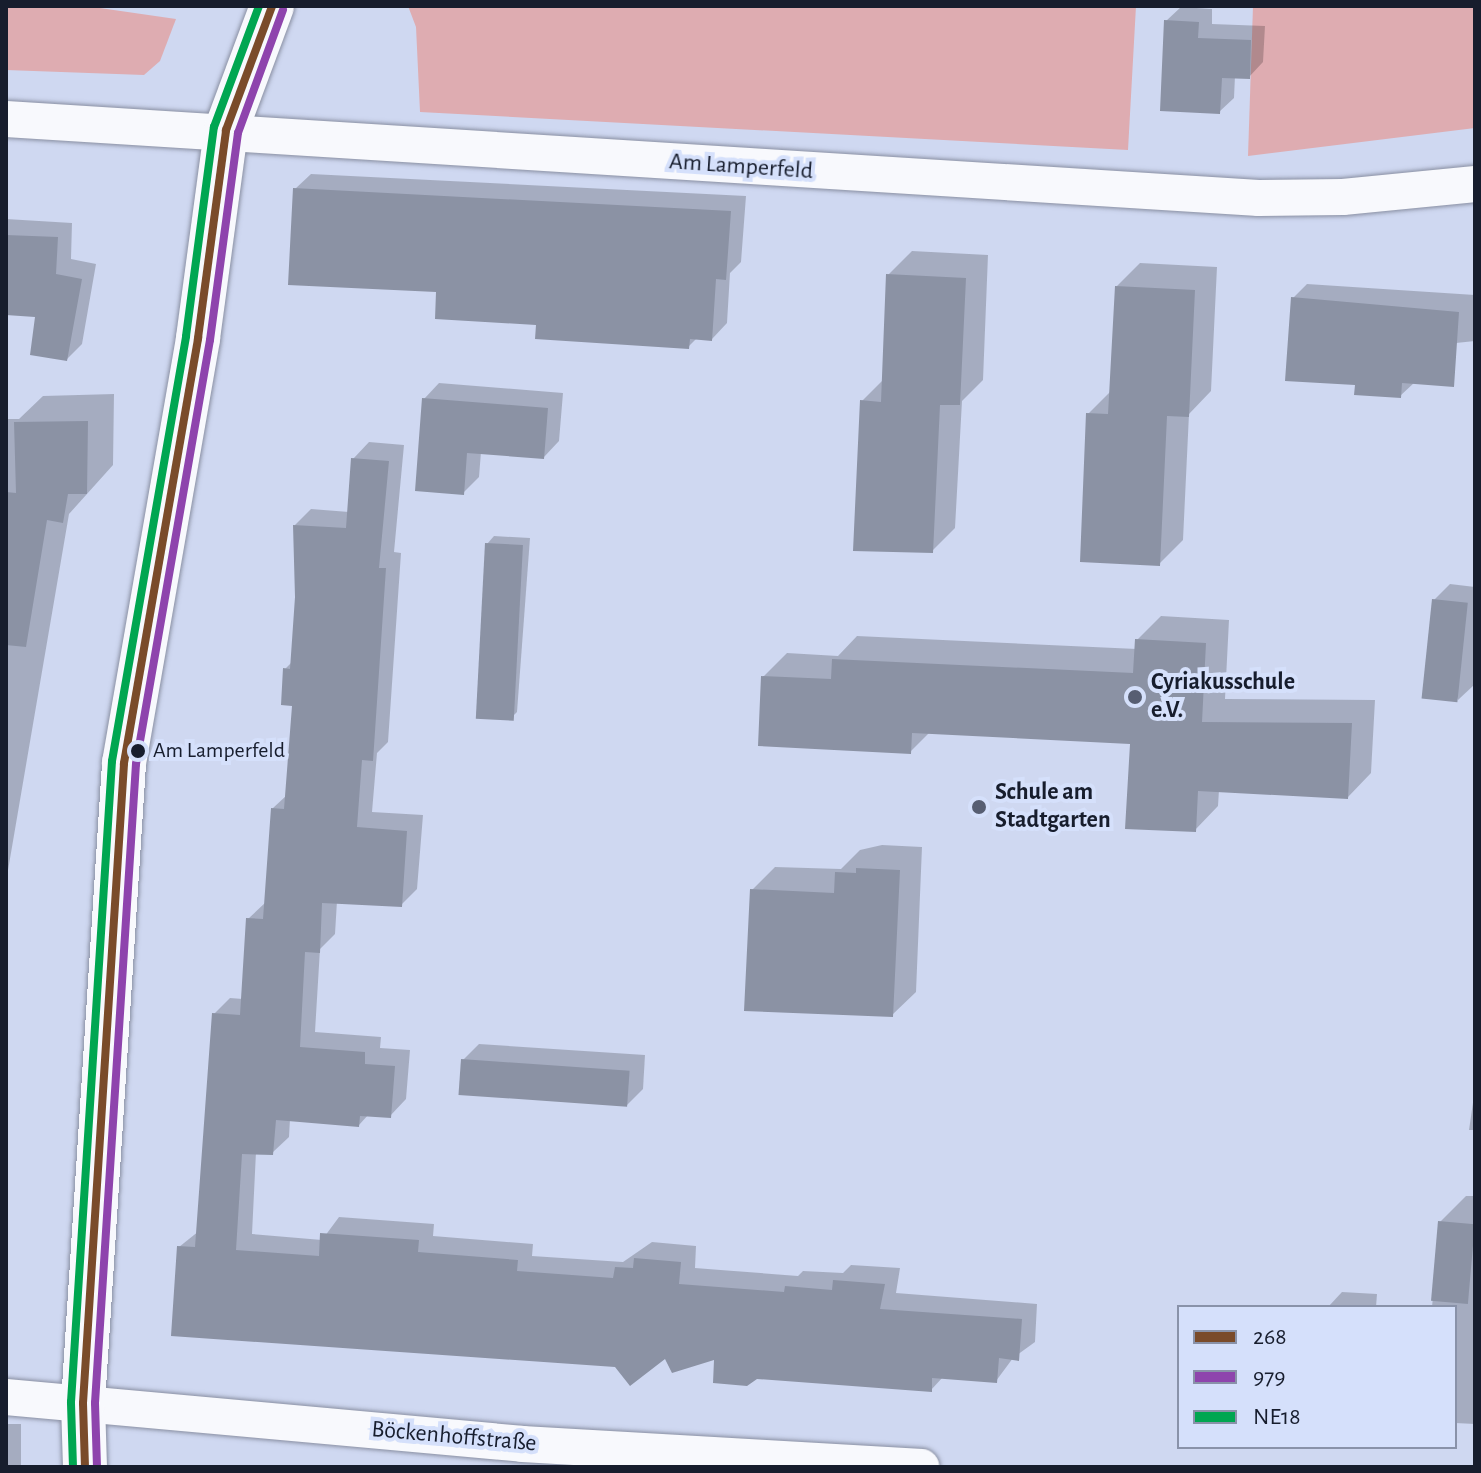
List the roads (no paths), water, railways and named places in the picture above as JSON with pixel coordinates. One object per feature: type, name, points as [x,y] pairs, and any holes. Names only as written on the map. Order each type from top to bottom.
[{"type":"main road","points":[[85,1467],[83,1403],[124,763],[198,338],[226,130],[272,6]]},
{"type":"street","name":"Am Lamperfeld","points":[[6,119],[226,130],[1259,198],[1343,197],[1475,184]]},
{"type":"street","name":"Böckenhoffstraße","points":[[6,1397],[523,1444],[921,1467]]},
{"type":"place","name":"Cyriakusschule e.V.","points":[[1135,697]]},
{"type":"place","name":"Am Lamperfeld","points":[[138,751]]},
{"type":"place","name":"Schule am Stadtgarten","points":[[979,807]]}]
